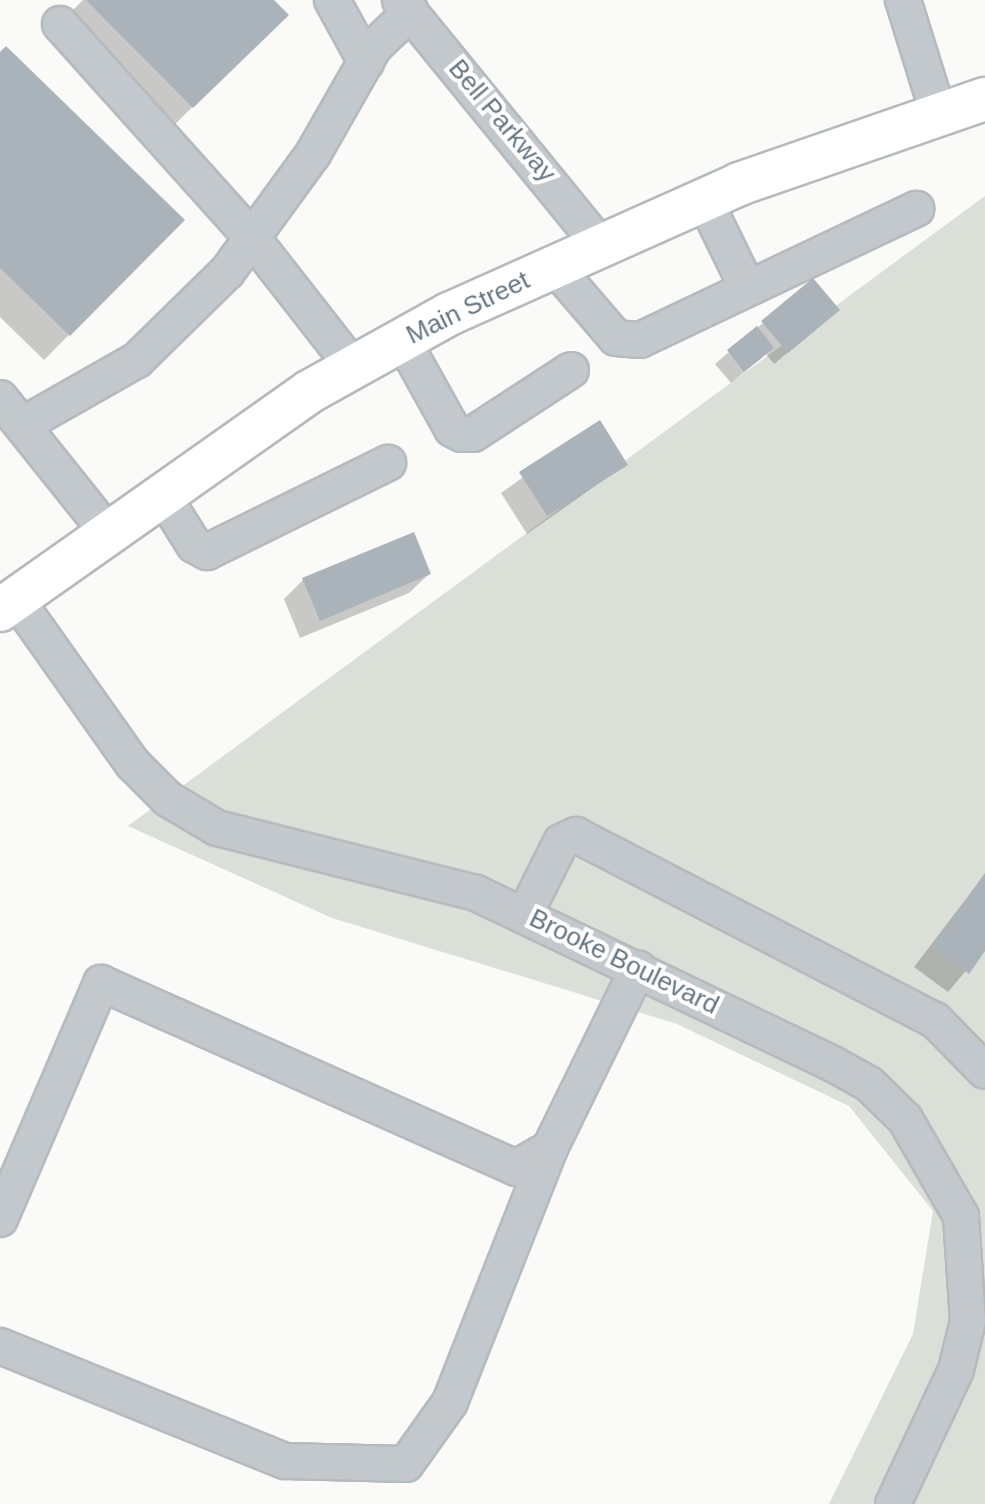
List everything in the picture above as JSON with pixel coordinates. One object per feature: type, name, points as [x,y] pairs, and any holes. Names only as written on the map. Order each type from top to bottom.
[{"type":"main road","name":"Main Street","points":[[8,604],[162,494],[353,367],[402,339],[704,199],[937,109],[985,99]]},
{"type":"street","points":[[332,0],[366,62]]},
{"type":"street","points":[[903,0],[937,109]]},
{"type":"street","points":[[26,423],[137,360],[253,239],[366,62],[406,6]]},
{"type":"street","name":"Bell Parkway","points":[[406,6],[600,245]]},
{"type":"street","points":[[60,24],[253,239],[353,367]]},
{"type":"street","points":[[704,199],[747,287]]},
{"type":"street","points":[[554,266],[616,338],[640,340],[916,209]]},
{"type":"street","points":[[402,339],[452,429],[462,434],[473,434],[571,370]]},
{"type":"street","points":[[0,398],[26,423],[108,533]]},
{"type":"street","points":[[162,494],[194,545],[207,552],[388,463]]},
{"type":"street","name":"Brooke Boulevard","points":[[8,604],[133,764],[168,799],[267,846],[411,873],[525,914],[869,1084],[905,1119],[961,1216],[977,1298],[956,1370],[893,1504]]},
{"type":"street","points":[[525,914],[561,842],[576,835],[935,1020],[985,1071]]},
{"type":"street","points":[[0,1346],[285,1461],[406,1464],[450,1402],[550,1148],[638,968]]},
{"type":"street","points":[[0,1219],[101,983],[516,1168],[550,1148]]},
{"type":"shaded area","points":[[985,196],[985,1504],[829,1504],[913,1334],[933,1211],[849,1106],[677,1024],[332,918],[128,826]]},
{"type":"building","points":[[86,0],[274,0],[289,15],[193,108]]},
{"type":"building","points":[[6,46],[185,220],[70,336],[0,268],[0,52]]},
{"type":"building","points":[[813,278],[840,310],[788,353],[761,321]]},
{"type":"building","points":[[757,326],[774,348],[744,372],[727,350]]},
{"type":"building","points":[[600,420],[628,465],[547,516],[519,472]]},
{"type":"building","points":[[414,532],[431,574],[320,621],[302,578]]},
{"type":"building","points":[[985,873],[985,951],[969,974],[932,947]]}]
